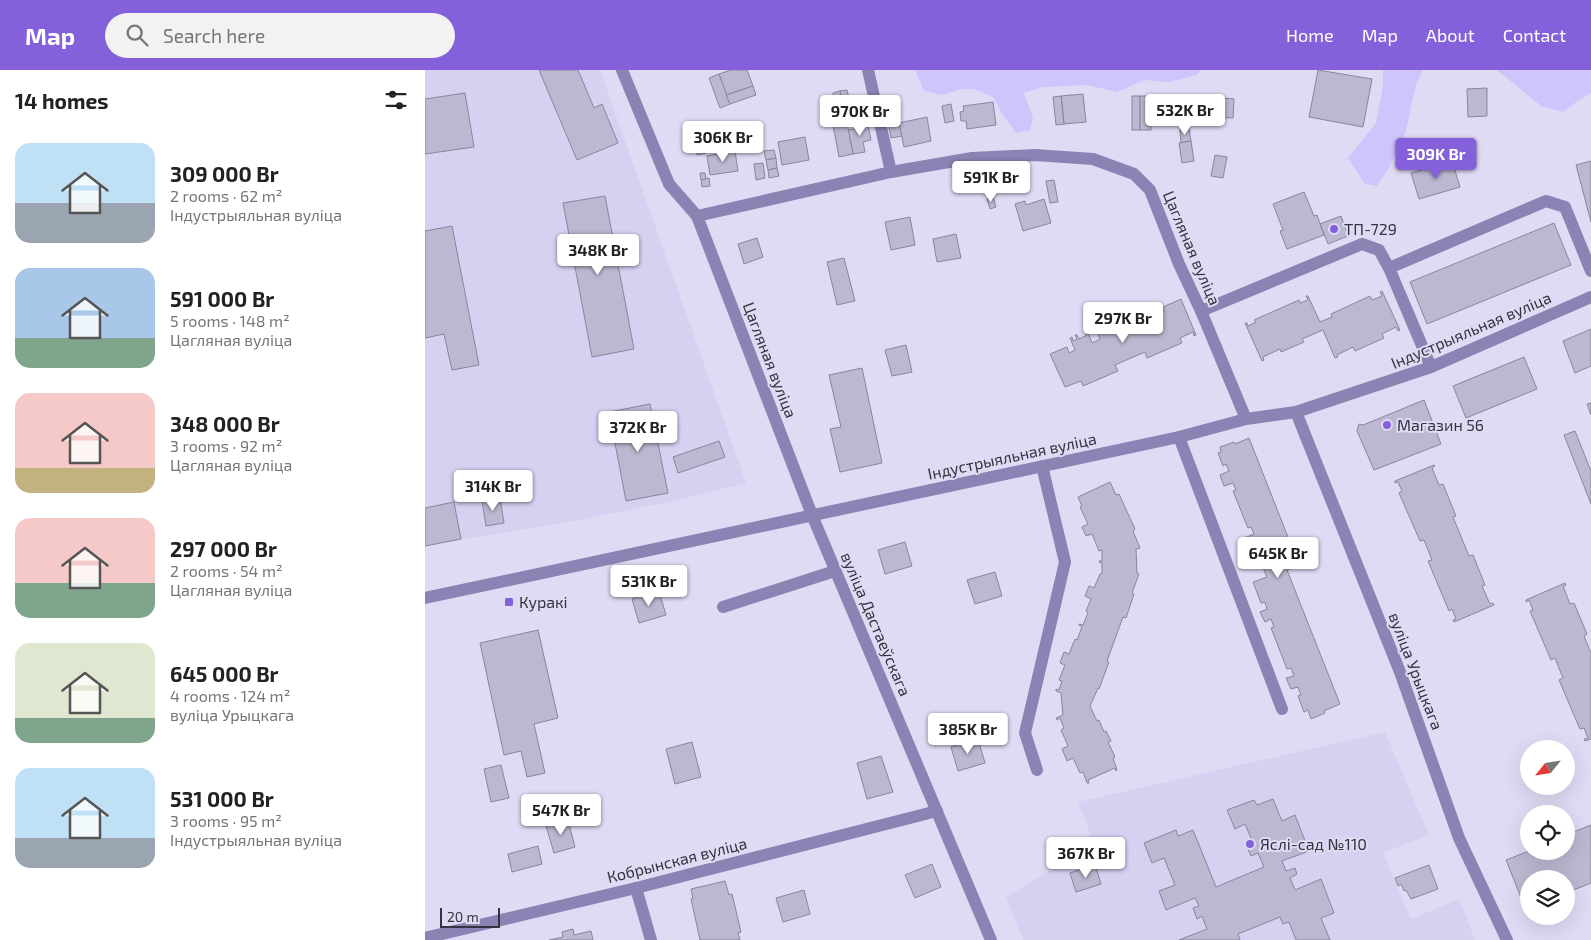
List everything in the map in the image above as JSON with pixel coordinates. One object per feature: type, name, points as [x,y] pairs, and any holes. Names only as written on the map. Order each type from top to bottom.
[{"type":"street","name":"Цагляная вуліца","points":[[622,70],[669,184],[697,216],[812,515]]},
{"type":"street","points":[[868,70],[891,172]]},
{"type":"street","name":"Цагляная вуліца","points":[[697,216],[891,172],[972,158],[1035,155],[1093,159],[1134,174],[1150,190],[1179,264],[1201,311],[1246,419]]},
{"type":"street","points":[[1389,268],[1546,200],[1565,207],[1591,271]]},
{"type":"street","points":[[1201,311],[1362,244],[1379,250],[1389,268],[1431,368]]},
{"type":"street","name":"Індустрыяльная вуліца","points":[[425,598],[1179,438],[1246,419],[1296,412],[1431,368],[1591,297]]},
{"type":"street","name":"вуліца Урыцкага","points":[[1296,412],[1400,672],[1459,838],[1507,940]]},
{"type":"street","points":[[1179,438],[1282,709]]},
{"type":"street","points":[[1037,770],[1025,733],[1065,562],[1042,466]]},
{"type":"street","name":"вуліца Дастаеўскага","points":[[812,515],[991,940]]},
{"type":"street","points":[[723,608],[835,571]]},
{"type":"street","name":"Кобрынская вуліца","points":[[425,938],[636,888],[937,811]]},
{"type":"street","points":[[636,888],[651,940]]},
{"type":"shaded area","points":[[425,70],[600,70],[746,483],[669,502],[579,520],[425,546]]},
{"type":"shaded area","points":[[915,70],[1201,70],[1197,75],[1169,82],[1144,80],[1117,92],[1087,85],[1043,87],[1024,93],[1033,118],[1030,130],[1016,133],[993,97],[974,89],[962,89],[942,95],[924,91]]},
{"type":"shaded area","points":[[1383,70],[1423,70],[1416,84],[1406,130],[1390,166],[1377,186],[1365,184],[1348,158],[1376,123],[1383,86]]},
{"type":"shaded area","points":[[1497,70],[1591,70],[1591,93],[1563,112],[1541,106]]},
{"type":"shaded area","name":"Яслі-сад №110","points":[[1385,732],[1429,835],[1383,853],[1411,919],[1459,899],[1475,940],[1023,940],[1006,897],[1049,871],[1099,857],[1078,802]]},
{"type":"building","points":[[539,70],[578,70],[594,108],[602,104],[618,143],[577,160]]},
{"type":"building","points":[[731,70],[747,70],[753,86],[726,95],[719,74]]},
{"type":"building","points":[[1318,70],[1372,79],[1363,127],[1309,117]]},
{"type":"building","points":[[719,74],[730,104],[720,108],[709,78]]},
{"type":"building","points":[[753,86],[756,95],[730,104],[726,95]]},
{"type":"building","points":[[1487,88],[1487,116],[1468,117],[1467,89]]},
{"type":"building","points":[[847,90],[852,110],[844,112],[840,91]]},
{"type":"building","points":[[840,91],[844,112],[836,113],[833,93]]},
{"type":"building","points":[[465,93],[474,147],[425,154],[425,99]]},
{"type":"building","points":[[1083,94],[1086,122],[1064,124],[1061,96]]},
{"type":"building","points":[[1061,96],[1064,124],[1056,125],[1053,97]]},
{"type":"building","points":[[1132,96],[1140,96],[1140,130],[1132,130]]},
{"type":"building","points":[[1140,96],[1160,96],[1161,124],[1151,124],[1151,130],[1140,130]]},
{"type":"building","points":[[1212,97],[1234,99],[1233,118],[1210,117]]},
{"type":"building","points":[[993,102],[996,125],[967,129],[966,121],[961,121],[960,112],[964,111],[963,106]]},
{"type":"building","points":[[951,104],[954,121],[945,123],[942,106]]},
{"type":"building","points":[[897,114],[902,136],[891,138],[887,117]]},
{"type":"building","points":[[927,117],[931,141],[904,147],[899,123]]},
{"type":"building","points":[[867,120],[871,140],[863,142],[865,152],[853,154],[848,130],[859,128],[858,122]]},
{"type":"building","points":[[847,123],[853,154],[839,157],[833,125]]},
{"type":"building","points":[[1189,129],[1191,141],[1181,143],[1180,130]]},
{"type":"building","points":[[805,137],[809,160],[782,165],[778,142]]},
{"type":"building","points":[[1191,141],[1194,161],[1182,163],[1179,143]]},
{"type":"building","points":[[705,146],[706,153],[697,155],[696,148]]},
{"type":"building","points":[[774,150],[776,158],[766,160],[764,151]]},
{"type":"building","points":[[735,151],[738,171],[710,175],[707,156]]},
{"type":"building","points":[[1215,155],[1227,157],[1223,178],[1211,176]]},
{"type":"building","points":[[776,158],[777,168],[768,170],[766,160]]},
{"type":"building","points":[[1452,161],[1460,187],[1419,199],[1411,173]]},
{"type":"building","points":[[1591,161],[1591,222],[1576,165]]},
{"type":"building","points":[[763,163],[765,178],[756,180],[754,164]]},
{"type":"building","points":[[777,168],[779,176],[769,178],[768,170]]},
{"type":"building","points":[[700,173],[705,173],[706,179],[701,180]]},
{"type":"building","points":[[709,178],[710,186],[702,187],[701,180]]},
{"type":"building","points":[[1054,180],[1058,202],[1050,203],[1046,181]]},
{"type":"building","points":[[1304,192],[1314,216],[1317,215],[1324,235],[1287,249],[1280,231],[1283,230],[1273,204]]},
{"type":"building","points":[[605,196],[634,349],[592,357],[563,203]]},
{"type":"building","points":[[993,197],[996,207],[990,209],[987,199]]},
{"type":"building","points":[[1044,199],[1051,223],[1023,231],[1015,204],[1025,201],[1026,205]]},
{"type":"building","name":"ТП-729","points":[[1341,216],[1348,236],[1328,244],[1320,224]]},
{"type":"building","points":[[910,217],[915,245],[891,250],[885,222]]},
{"type":"building","points":[[1554,223],[1571,265],[1427,324],[1410,282]]},
{"type":"building","points":[[452,226],[479,365],[452,370],[444,334],[425,338],[425,231]]},
{"type":"building","points":[[956,234],[961,258],[937,262],[933,239]]},
{"type":"building","points":[[757,238],[763,257],[744,264],[738,244]]},
{"type":"building","points":[[844,258],[855,301],[837,305],[827,262]]},
{"type":"building","points":[[1382,291],[1400,330],[1398,331],[1396,327],[1382,334],[1384,338],[1355,351],[1353,347],[1337,355],[1338,357],[1335,358],[1323,330],[1302,339],[1304,342],[1281,352],[1280,349],[1263,357],[1264,360],[1262,361],[1245,323],[1248,326],[1256,322],[1254,320],[1299,300],[1300,303],[1308,300],[1306,296],[1308,296],[1320,322],[1332,317],[1331,314],[1370,296],[1372,300],[1382,296],[1380,292]]},
{"type":"building","points":[[1181,299],[1196,335],[1194,336],[1193,332],[1180,338],[1182,343],[1147,358],[1145,352],[1115,365],[1118,371],[1083,386],[1081,381],[1065,387],[1050,354],[1067,347],[1069,353],[1075,350],[1070,338],[1072,337],[1073,341],[1077,339],[1075,335],[1077,335],[1079,339],[1087,335],[1085,331],[1087,330],[1092,343],[1100,339],[1098,334],[1133,319],[1136,324],[1143,321],[1137,309],[1140,312],[1144,310],[1142,306],[1145,310],[1153,306],[1153,302],[1158,314],[1164,311],[1163,307]]},
{"type":"building","points":[[1591,329],[1591,366],[1575,373],[1563,341]]},
{"type":"building","points":[[906,345],[912,372],[892,376],[885,350]]},
{"type":"building","points":[[1524,357],[1537,389],[1466,418],[1453,386]]},
{"type":"building","points":[[862,368],[882,463],[840,472],[830,429],[841,427],[829,375]]},
{"type":"building","points":[[1424,400],[1441,444],[1374,470],[1357,431],[1359,424],[1363,425]]},
{"type":"building","points":[[1591,403],[1591,415],[1587,404]]},
{"type":"building","points":[[650,404],[668,493],[626,501],[609,412]]},
{"type":"building","points":[[1575,431],[1591,471],[1591,504],[1564,435]]},
{"type":"building","points":[[1249,438],[1299,565],[1287,570],[1340,704],[1311,719],[1308,710],[1304,712],[1298,696],[1301,695],[1298,687],[1291,689],[1286,678],[1294,676],[1291,668],[1287,669],[1271,628],[1274,627],[1271,619],[1265,622],[1260,612],[1267,609],[1265,602],[1261,603],[1253,582],[1267,577],[1258,555],[1262,554],[1259,546],[1249,550],[1244,538],[1254,534],[1251,527],[1248,528],[1233,491],[1236,490],[1233,483],[1224,486],[1220,475],[1229,471],[1226,464],[1223,466],[1218,453],[1221,452],[1220,447],[1234,442],[1235,444]]},
{"type":"building","points":[[719,441],[725,457],[678,473],[673,457]]},
{"type":"building","points":[[1434,465],[1432,468],[1439,485],[1443,484],[1456,516],[1453,517],[1469,556],[1473,555],[1485,585],[1482,586],[1490,604],[1493,603],[1494,605],[1454,622],[1453,620],[1456,619],[1452,609],[1449,611],[1428,561],[1432,560],[1424,540],[1420,541],[1399,493],[1402,491],[1398,482],[1395,483],[1395,481]]},
{"type":"building","points":[[1110,482],[1116,495],[1119,494],[1135,529],[1133,531],[1140,548],[1136,549],[1137,573],[1139,574],[1126,618],[1123,617],[1099,689],[1090,706],[1097,721],[1099,720],[1104,732],[1106,731],[1111,741],[1108,742],[1115,757],[1113,758],[1117,770],[1115,768],[1088,780],[1089,783],[1087,783],[1083,772],[1080,773],[1073,758],[1067,761],[1062,749],[1068,746],[1061,730],[1064,728],[1060,718],[1057,720],[1056,718],[1063,715],[1061,693],[1056,691],[1056,689],[1059,690],[1062,681],[1059,680],[1065,665],[1060,663],[1064,652],[1069,654],[1082,627],[1079,624],[1083,625],[1088,613],[1086,611],[1091,599],[1085,596],[1089,586],[1094,588],[1100,574],[1102,574],[1102,563],[1099,561],[1102,561],[1102,550],[1099,551],[1092,534],[1086,536],[1082,527],[1088,524],[1080,507],[1082,506],[1078,497]]},
{"type":"building","points":[[500,498],[504,523],[486,526],[482,501]]},
{"type":"building","points":[[454,502],[461,539],[425,546],[425,508]]},
{"type":"building","points":[[905,542],[912,566],[885,574],[878,550]]},
{"type":"building","points":[[995,572],[1002,596],[975,604],[967,580]]},
{"type":"building","points":[[1565,583],[1566,585],[1563,586],[1570,604],[1574,603],[1587,634],[1584,636],[1591,653],[1591,739],[1585,741],[1584,739],[1588,738],[1584,728],[1580,729],[1559,680],[1563,678],[1555,658],[1551,660],[1530,611],[1533,610],[1529,600],[1526,602],[1526,600]]},
{"type":"building","points":[[659,591],[666,615],[639,623],[632,599]]},
{"type":"building","points":[[538,630],[558,718],[534,724],[545,773],[527,777],[521,751],[504,755],[480,643]]},
{"type":"building","points":[[978,739],[985,763],[958,771],[951,747]]},
{"type":"building","points":[[692,742],[701,777],[675,784],[666,749]]},
{"type":"building","points":[[881,756],[893,792],[867,799],[857,763]]},
{"type":"building","points":[[501,765],[509,798],[491,802],[484,769]]},
{"type":"building","points":[[1273,799],[1282,821],[1295,815],[1309,851],[1282,861],[1286,871],[1295,868],[1297,874],[1290,878],[1295,890],[1321,879],[1334,913],[1321,918],[1330,940],[1296,940],[1289,922],[1283,924],[1280,917],[1238,934],[1240,940],[1179,940],[1207,929],[1202,916],[1197,919],[1193,908],[1199,906],[1195,898],[1166,910],[1159,891],[1175,885],[1164,858],[1152,863],[1144,843],[1176,830],[1178,836],[1193,830],[1216,887],[1264,867],[1258,853],[1251,856],[1247,847],[1254,845],[1245,824],[1235,829],[1227,810],[1254,800],[1257,805]]},
{"type":"building","points":[[568,820],[575,847],[554,853],[546,826]]},
{"type":"building","points":[[1591,825],[1591,883],[1575,889],[1575,870],[1520,870],[1520,895],[1506,860],[1520,855],[1520,860],[1575,860],[1575,831]]},
{"type":"building","points":[[538,846],[542,864],[512,872],[508,854]]},
{"type":"building","points":[[932,864],[941,887],[915,898],[905,875]]},
{"type":"building","points":[[1095,865],[1101,884],[1076,892],[1070,873]]},
{"type":"building","points":[[1429,865],[1438,889],[1411,899],[1401,884],[1398,886],[1395,878]]},
{"type":"building","points":[[725,881],[729,895],[732,894],[741,932],[738,933],[740,940],[700,940],[691,899],[693,899],[691,889]]},
{"type":"building","points":[[804,890],[810,914],[783,922],[776,898]]},
{"type":"building","points":[[573,929],[574,935],[591,931],[593,940],[549,940],[563,937],[562,932]]},
{"type":"place","name":"ТП-729","points":[[1334,229]]},
{"type":"place","name":"Магазин 56","points":[[1387,425]]},
{"type":"place","name":"Куракі","points":[[509,602]]},
{"type":"place","name":"Яслі-сад №110","points":[[1250,844]]}]
